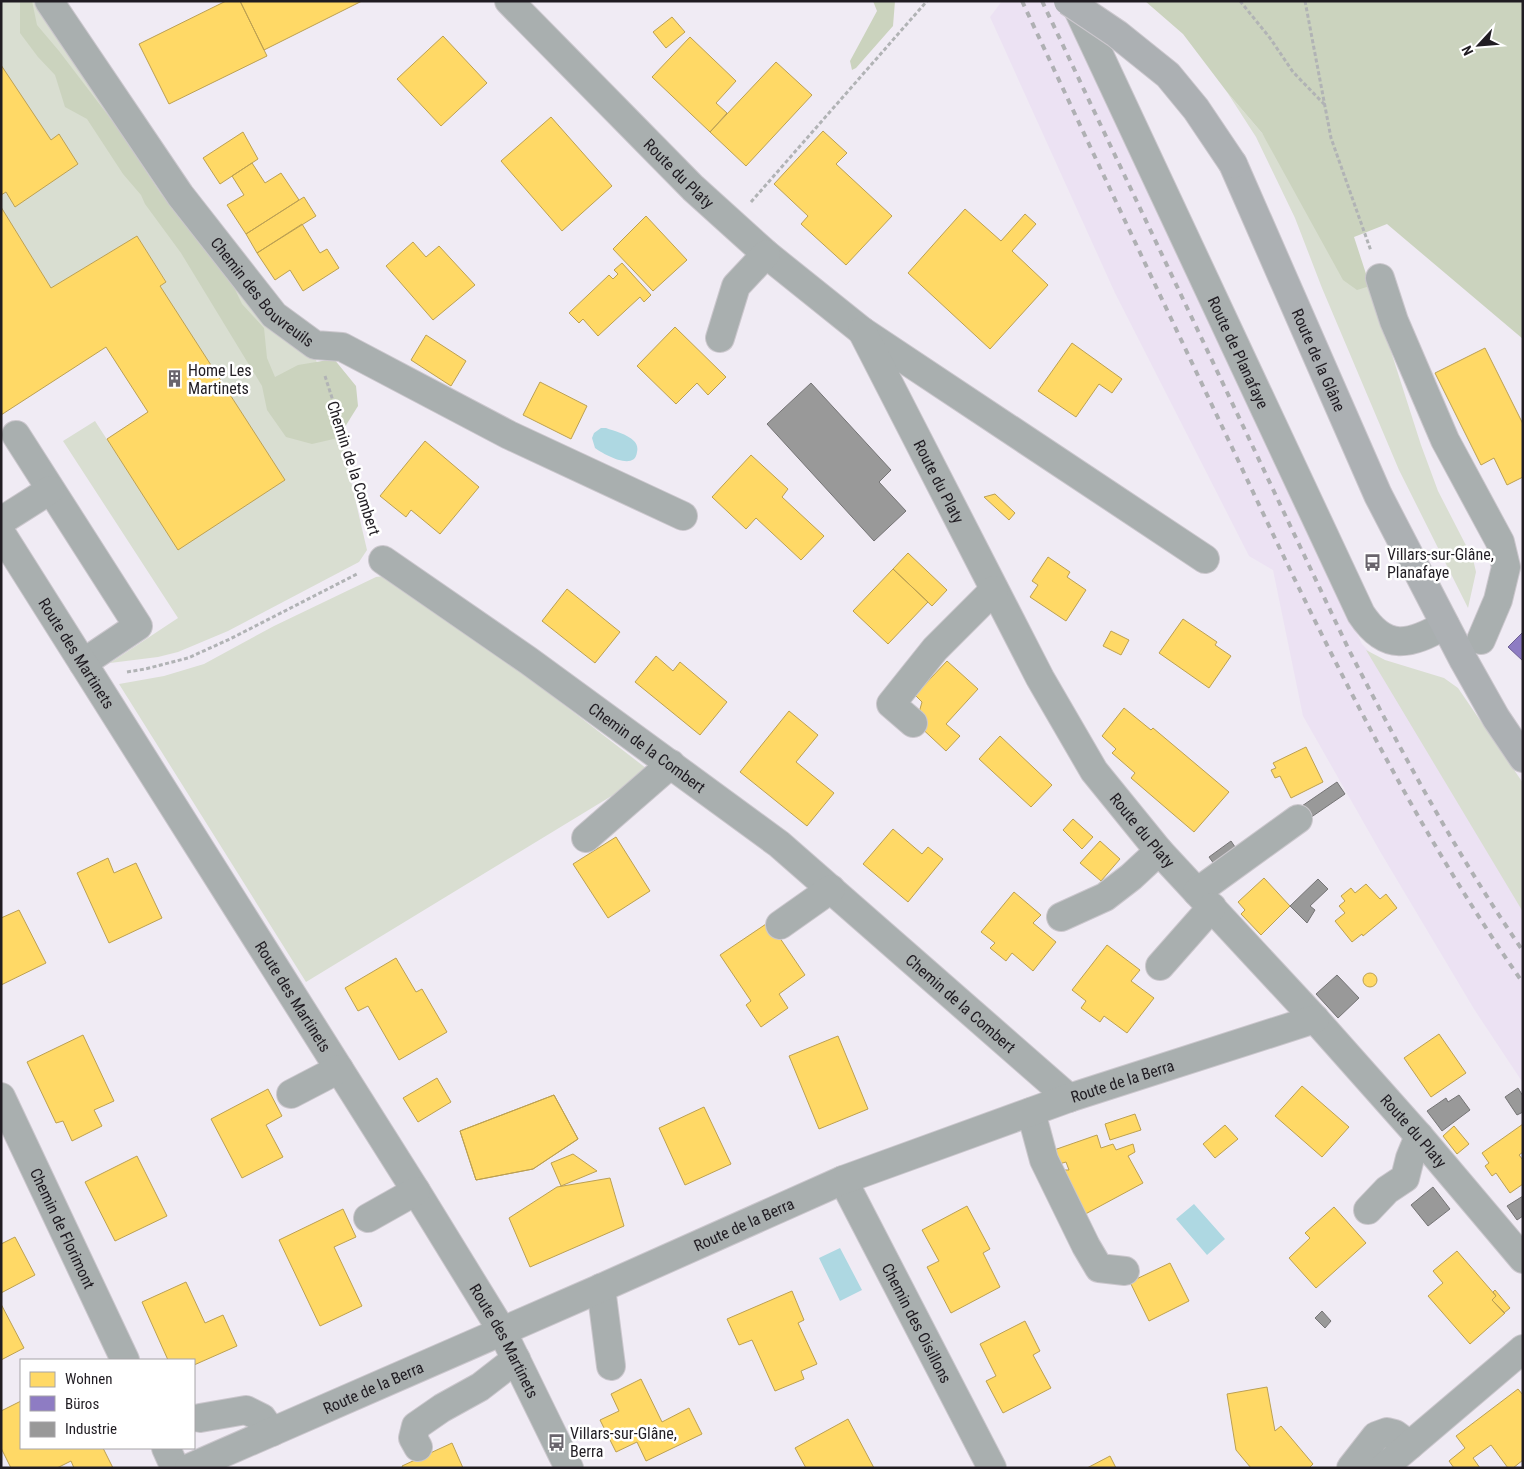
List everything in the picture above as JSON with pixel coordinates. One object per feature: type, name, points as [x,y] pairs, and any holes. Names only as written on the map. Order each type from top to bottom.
[{"type":"main road","name":"Route de la Glâne","points":[[1068,1],[1117,34],[1168,76],[1196,108],[1233,164],[1378,495],[1445,625],[1496,718],[1523,758]]},
{"type":"street","name":"Chemin des Bouvreuils","points":[[49,1],[180,195],[274,315],[315,345],[342,347],[509,435],[683,516]]},
{"type":"street","name":"Route du Platy","points":[[509,1],[687,182],[766,254],[862,331],[1205,559]]},
{"type":"street","name":"Route de Planafaye","points":[[1074,1],[1361,614],[1375,632],[1384,638],[1396,641],[1418,639],[1445,625]]},
{"type":"street","points":[[720,338],[736,286],[766,254]]},
{"type":"street","points":[[1380,278],[1394,321],[1446,440],[1500,542],[1506,567],[1498,600],[1481,640]]},
{"type":"street","name":"Route du Platy","points":[[862,331],[1040,678],[1094,770],[1160,851],[1420,1136],[1523,1260]]},
{"type":"street","points":[[16,435],[138,626],[88,670]]},
{"type":"street","points":[[1,521],[50,490]]},
{"type":"street","name":"Route des Martinets","points":[[1,533],[416,1191],[502,1332],[569,1468]]},
{"type":"street","name":"Chemin de la Combert","points":[[384,560],[530,661],[780,844],[1069,1098]]},
{"type":"street","points":[[913,723],[891,704],[935,649],[994,590]]},
{"type":"street","points":[[586,838],[671,764]]},
{"type":"street","points":[[1160,966],[1204,899],[1298,819]]},
{"type":"street","points":[[1061,916],[1105,897],[1160,851]]},
{"type":"street","points":[[780,925],[831,889]]},
{"type":"street","name":"Route de la Berra","points":[[189,1468],[502,1332],[843,1180],[1069,1098],[1315,1019]]},
{"type":"street","points":[[291,1094],[339,1069]]},
{"type":"street","name":"Chemin de Florimont","points":[[1,1097],[125,1359]]},
{"type":"street","points":[[1031,1112],[1044,1160],[1086,1246],[1099,1268],[1125,1271]]},
{"type":"street","points":[[1368,1210],[1387,1190],[1405,1178],[1410,1158],[1420,1136]]},
{"type":"street","name":"Chemin des Oisillons","points":[[843,1180],[992,1468]]},
{"type":"street","points":[[368,1218],[416,1191]]},
{"type":"street","points":[[601,1288],[610,1366]]},
{"type":"street","points":[[1383,1468],[1523,1349]]},
{"type":"street","points":[[418,1448],[413,1438],[416,1426],[442,1408],[480,1387],[516,1359]]},
{"type":"street","points":[[200,1418],[246,1410],[262,1418],[272,1432]]},
{"type":"street","points":[[1351,1468],[1376,1436],[1387,1432],[1395,1434],[1410,1445]]},
{"type":"street","points":[[166,1449],[175,1468]]},
{"type":"path","points":[[746,208],[927,1]]},
{"type":"path","points":[[1240,1],[1270,38],[1293,72],[1324,105]]},
{"type":"path","points":[[1304,1],[1331,138],[1380,278]]},
{"type":"path","name":"Chemin de la Combert","points":[[315,345],[384,560]]},
{"type":"path","points":[[88,670],[145,669],[188,658],[230,639],[384,560]]},
{"type":"shaded area","points":[[1,1],[44,1],[313,350],[343,447],[367,550],[359,562],[228,631],[178,652],[158,657],[110,663],[178,618],[63,441],[95,421],[178,549],[285,480],[160,286],[166,281],[137,236],[51,288],[1,207],[1,195],[6,192],[15,206],[78,164],[59,134],[51,140],[1,65]]},
{"type":"shaded area","points":[[1002,1],[1060,1],[1362,644],[1523,807],[1523,1083],[1474,1009],[1381,853],[1303,716],[1273,570],[1249,556],[1115,293],[990,17]]},
{"type":"shaded area","points":[[1227,92],[1262,133],[1370,286],[1421,445],[1438,491],[1473,559],[1476,572],[1468,608],[1399,470],[1322,288],[1295,218],[1256,137]]},
{"type":"shaded area","points":[[392,575],[651,772],[306,982],[119,684],[164,676],[204,664],[274,626],[376,577]]},
{"type":"shaded area","points":[[1366,650],[1385,660],[1444,678],[1458,688],[1523,783],[1523,912]]},
{"type":"green space","points":[[20,1],[32,1],[37,25],[117,127],[161,194],[187,220],[214,261],[233,285],[242,304],[264,328],[267,358],[275,377],[298,365],[334,359],[356,386],[358,406],[338,438],[312,444],[286,437],[267,410],[262,386],[181,253],[145,204],[141,195],[123,174],[87,119],[65,107],[55,75],[38,57],[20,33]]},
{"type":"green space","points":[[873,1],[895,1],[893,26],[856,68],[852,70],[850,61],[877,11]]},
{"type":"green space","points":[[1145,1],[1523,1],[1523,339],[1387,224],[1354,237],[1370,286],[1357,290],[1343,280],[1262,133],[1227,92],[1183,34]]},
{"type":"water","points":[[601,428],[628,436],[634,441],[637,445],[635,458],[631,461],[618,460],[595,448],[592,438],[594,433]]},
{"type":"water","points":[[1194,1204],[1225,1239],[1207,1255],[1176,1219]]},
{"type":"water","points":[[840,1248],[862,1290],[840,1301],[819,1258]]},
{"type":"building: Wohnen","points":[[226,1],[240,1],[267,56],[169,104],[139,44]]},
{"type":"building: Wohnen","points":[[240,1],[362,1],[264,50]]},
{"type":"building: Wohnen","points":[[672,17],[685,32],[666,48],[653,32]]},
{"type":"building: Wohnen","points":[[443,36],[487,83],[441,126],[397,79]]},
{"type":"building: Wohnen","points":[[690,37],[736,81],[716,103],[727,113],[710,132],[652,77]]},
{"type":"building: Wohnen","points":[[776,62],[812,95],[746,166],[710,132]]},
{"type":"building: Wohnen","points":[[1,65],[51,140],[59,134],[78,164],[15,207],[6,192],[1,195]]},
{"type":"building: Wohnen","points":[[551,117],[612,186],[562,231],[501,161]]},
{"type":"building: Wohnen","points":[[823,131],[847,153],[836,164],[892,216],[846,265],[801,224],[808,216],[774,184]]},
{"type":"building: Wohnen","points":[[243,132],[258,159],[220,184],[203,158]]},
{"type":"building: Wohnen","points":[[252,163],[265,183],[281,173],[299,200],[246,234],[227,205],[244,195],[232,176]]},
{"type":"building: Wohnen","points":[[304,197],[316,216],[257,253],[246,234]]},
{"type":"building: Wohnen","name":"Home Les Martinets","points":[[1,207],[51,288],[137,236],[166,282],[160,286],[285,480],[178,550],[107,439],[148,412],[106,347],[1,415]]},
{"type":"building: Wohnen","points":[[965,209],[1001,241],[1025,214],[1036,224],[1012,251],[1048,285],[990,349],[908,273]]},
{"type":"building: Wohnen","points":[[646,216],[687,260],[653,291],[613,249]]},
{"type":"building: Wohnen","points":[[302,224],[320,253],[327,249],[339,268],[303,291],[290,270],[275,280],[257,253]]},
{"type":"building: Wohnen","points":[[413,242],[426,257],[439,246],[475,285],[433,320],[386,266]]},
{"type":"building: Wohnen","points":[[622,263],[651,295],[644,302],[640,297],[598,336],[583,319],[579,323],[569,313],[609,275],[613,279],[618,274],[614,270]]},
{"type":"building: Wohnen","points":[[675,327],[726,377],[708,395],[697,383],[676,404],[637,366]]},
{"type":"building: Wohnen","points":[[426,335],[466,361],[451,386],[411,360]]},
{"type":"building: Wohnen","points":[[1072,343],[1122,379],[1112,393],[1099,384],[1076,417],[1038,391]]},
{"type":"building: Wohnen","points":[[1485,348],[1523,424],[1523,477],[1507,485],[1494,458],[1481,465],[1435,373]]},
{"type":"building: Wohnen","points":[[540,382],[587,406],[571,439],[523,415]]},
{"type":"building: Wohnen","points":[[425,441],[479,487],[440,534],[411,510],[406,517],[380,496]]},
{"type":"building: Wohnen","points":[[751,455],[788,489],[782,497],[824,536],[801,560],[756,518],[746,529],[712,497]]},
{"type":"building: Wohnen","points":[[995,494],[1015,513],[1009,520],[984,497]]},
{"type":"building: Wohnen","points":[[908,553],[947,590],[932,606],[893,569]]},
{"type":"building: Wohnen","points":[[1048,557],[1070,572],[1067,577],[1086,590],[1066,621],[1030,597],[1038,585],[1032,581]]},
{"type":"building: Wohnen","points":[[893,569],[928,602],[888,644],[853,611]]},
{"type":"building: Wohnen","points":[[567,589],[620,632],[595,663],[542,621]]},
{"type":"building: Wohnen","points":[[1183,619],[1217,642],[1215,645],[1231,656],[1209,688],[1159,653]]},
{"type":"building: Wohnen","points":[[1111,631],[1129,640],[1121,655],[1103,646]]},
{"type":"building: Wohnen","points":[[656,656],[673,671],[680,662],[727,702],[700,735],[635,682]]},
{"type":"building: Wohnen","points":[[947,661],[978,689],[946,724],[960,736],[946,751],[916,723],[922,702],[915,695]]},
{"type":"building: Wohnen","points":[[1124,708],[1151,730],[1153,728],[1229,792],[1194,832],[1131,778],[1135,773],[1112,753],[1116,749],[1102,736]]},
{"type":"building: Wohnen","points":[[789,711],[818,735],[796,762],[834,793],[807,826],[740,772]]},
{"type":"building: Wohnen","points":[[1000,736],[1052,785],[1031,807],[979,759]]},
{"type":"building: Wohnen","points":[[1306,747],[1323,782],[1291,798],[1280,776],[1275,778],[1271,770],[1276,768],[1273,763]]},
{"type":"building: Wohnen","points":[[1073,819],[1093,837],[1082,849],[1063,830]]},
{"type":"building: Wohnen","points":[[893,829],[922,854],[928,847],[943,859],[908,902],[863,864]]},
{"type":"building: Wohnen","points":[[616,837],[650,891],[608,918],[573,864]]},
{"type":"building: Wohnen","points":[[1100,841],[1120,859],[1101,881],[1080,863]]},
{"type":"building: Wohnen","points":[[108,858],[114,873],[136,863],[162,918],[109,943],[77,873]]},
{"type":"building: Wohnen","points":[[1264,878],[1290,906],[1261,935],[1241,914],[1245,910],[1238,902]]},
{"type":"building: Wohnen","points":[[1366,884],[1380,899],[1386,894],[1397,908],[1363,936],[1362,934],[1352,942],[1335,921],[1345,913],[1339,906],[1345,901],[1341,896],[1351,888],[1355,893]]},
{"type":"building: Wohnen","points":[[1014,892],[1041,915],[1033,923],[1056,942],[1033,971],[1012,953],[1006,961],[990,948],[995,943],[981,932]]},
{"type":"building: Wohnen","points":[[19,910],[46,963],[1,985],[1,918]]},
{"type":"building: Wohnen","points":[[769,922],[805,975],[779,994],[788,1008],[761,1027],[746,1005],[751,1001],[720,955]]},
{"type":"building: Wohnen","points":[[1107,945],[1140,970],[1131,981],[1154,998],[1127,1033],[1104,1016],[1100,1022],[1081,1008],[1086,1001],[1072,990]]},
{"type":"building: Wohnen","points":[[396,958],[416,992],[422,989],[447,1032],[399,1060],[368,1006],[358,1011],[345,988]]},
{"type":"building: Wohnen","points":[[1367,973],[1373,973],[1377,980],[1373,987],[1367,987],[1363,983],[1363,977]]},
{"type":"building: Wohnen","points":[[1439,1034],[1466,1073],[1431,1097],[1404,1058]]},
{"type":"building: Wohnen","points":[[83,1035],[114,1101],[94,1110],[102,1126],[72,1141],[63,1121],[56,1123],[27,1062]]},
{"type":"building: Wohnen","points":[[838,1036],[868,1109],[819,1129],[789,1056]]},
{"type":"building: Wohnen","points":[[437,1078],[451,1102],[418,1122],[403,1098]]},
{"type":"building: Wohnen","points":[[1302,1086],[1349,1127],[1322,1157],[1275,1116]]},
{"type":"building: Wohnen","points":[[268,1089],[282,1116],[266,1125],[283,1157],[242,1178],[211,1119]]},
{"type":"building: Wohnen","points":[[554,1095],[578,1139],[533,1169],[476,1180],[460,1131]]},
{"type":"building: Wohnen","points":[[554,1095],[578,1139],[533,1169],[476,1180],[460,1131]]},
{"type":"building: Wohnen","points":[[704,1107],[731,1164],[685,1185],[659,1128]]},
{"type":"building: Wohnen","points":[[1135,1114],[1141,1130],[1110,1140],[1105,1124]]},
{"type":"building: Wohnen","points":[[1523,1124],[1523,1152],[1519,1155],[1523,1160],[1523,1184],[1510,1193],[1496,1173],[1492,1176],[1485,1166],[1489,1163],[1482,1153]]},
{"type":"building: Wohnen","points":[[1225,1125],[1238,1139],[1215,1158],[1203,1144]]},
{"type":"building: Wohnen","points":[[1454,1126],[1469,1144],[1457,1154],[1443,1136]]},
{"type":"building: Wohnen","points":[[1097,1135],[1101,1148],[1113,1144],[1116,1150],[1133,1144],[1135,1152],[1128,1156],[1143,1183],[1078,1218],[1064,1170],[1069,1170],[1066,1162],[1059,1164],[1054,1150]]},
{"type":"building: Wohnen","points":[[573,1154],[597,1171],[561,1186],[551,1163]]},
{"type":"building: Wohnen","points":[[137,1156],[167,1216],[115,1241],[85,1182]]},
{"type":"building: Wohnen","points":[[610,1178],[624,1226],[530,1267],[509,1218],[557,1187]]},
{"type":"building: Wohnen","points":[[967,1206],[990,1249],[983,1253],[1000,1287],[951,1313],[927,1267],[939,1261],[922,1230]]},
{"type":"building: Wohnen","points":[[1334,1207],[1366,1243],[1316,1288],[1289,1258],[1310,1238],[1305,1233]]},
{"type":"building: Wohnen","points":[[343,1209],[356,1237],[334,1247],[362,1306],[320,1326],[279,1240]]},
{"type":"building: Wohnen","points":[[15,1237],[35,1275],[1,1293],[1,1244]]},
{"type":"building: Wohnen","points":[[1457,1251],[1496,1296],[1492,1300],[1505,1313],[1470,1344],[1428,1296],[1443,1283],[1433,1271]]},
{"type":"building: Wohnen","points":[[1170,1263],[1189,1301],[1149,1321],[1130,1282]]},
{"type":"building: Wohnen","points":[[186,1282],[205,1323],[223,1315],[237,1346],[195,1365],[195,1359],[168,1359],[142,1302]]},
{"type":"building: Wohnen","points":[[1495,1290],[1510,1308],[1504,1313],[1492,1300],[1496,1296],[1493,1292]]},
{"type":"building: Wohnen","points":[[792,1291],[804,1320],[798,1323],[817,1364],[801,1371],[804,1379],[775,1391],[752,1340],[739,1345],[727,1319]]},
{"type":"building: Wohnen","points":[[1,1304],[24,1348],[1,1360]]},
{"type":"building: Wohnen","points":[[1025,1321],[1040,1351],[1033,1355],[1051,1388],[1003,1413],[986,1381],[996,1376],[980,1344]]},
{"type":"building: Wohnen","points":[[641,1379],[662,1422],[689,1408],[702,1434],[646,1461],[637,1442],[616,1452],[600,1420],[619,1411],[611,1394]]},
{"type":"building: Wohnen","points":[[1267,1387],[1275,1431],[1281,1426],[1313,1464],[1309,1468],[1251,1468],[1236,1450],[1227,1394]]},
{"type":"building: Wohnen","points":[[1518,1389],[1523,1395],[1523,1460],[1513,1468],[1508,1468],[1491,1445],[1473,1458],[1480,1468],[1454,1468],[1449,1461],[1465,1448],[1456,1436]]},
{"type":"building: Wohnen","points":[[20,1402],[20,1449],[104,1449],[113,1468],[74,1468],[71,1461],[57,1468],[11,1468],[1,1448],[1,1411]]},
{"type":"building: Wohnen","points":[[848,1419],[874,1468],[806,1468],[795,1448]]},
{"type":"building: Wohnen","points":[[452,1443],[463,1468],[403,1468],[402,1466]]},
{"type":"building: Wohnen","points":[[1110,1456],[1116,1468],[1087,1468]]},
{"type":"building: Büros","points":[[1523,632],[1523,661],[1508,647]]},
{"type":"building: Industrie","points":[[811,383],[891,470],[879,482],[906,511],[874,541],[767,424]]},
{"type":"building: Industrie","points":[[1337,782],[1345,794],[1307,820],[1299,808]]},
{"type":"building: Industrie","points":[[1231,841],[1239,853],[1217,868],[1209,857]]},
{"type":"building: Industrie","points":[[1318,879],[1328,889],[1310,906],[1315,910],[1307,923],[1290,906]]},
{"type":"building: Industrie","points":[[1337,975],[1359,998],[1338,1018],[1316,994]]},
{"type":"building: Industrie","points":[[1518,1088],[1523,1096],[1523,1112],[1517,1115],[1505,1097]]},
{"type":"building: Industrie","points":[[1459,1095],[1470,1110],[1442,1131],[1427,1111],[1446,1098],[1448,1102]]},
{"type":"building: Industrie","points":[[1433,1187],[1450,1209],[1428,1226],[1411,1205]]},
{"type":"building: Industrie","points":[[1523,1196],[1523,1216],[1517,1220],[1507,1206]]},
{"type":"building: Industrie","points":[[1322,1311],[1331,1321],[1325,1328],[1315,1318]]},
{"type":"railway","points":[[1022,1],[1269,526],[1369,727],[1442,857],[1481,921],[1523,983]]},
{"type":"railway","points":[[1042,1],[1349,650],[1431,803],[1475,878],[1523,951]]},
{"type":"place","name":"Home Les Martinets","points":[[174,379]]},
{"type":"place","name":"Villars-sur-Glâne, Planafaye","points":[[1373,563]]},
{"type":"place","name":"Villars-sur-Glâne, Berra","points":[[556,1442]]}]
